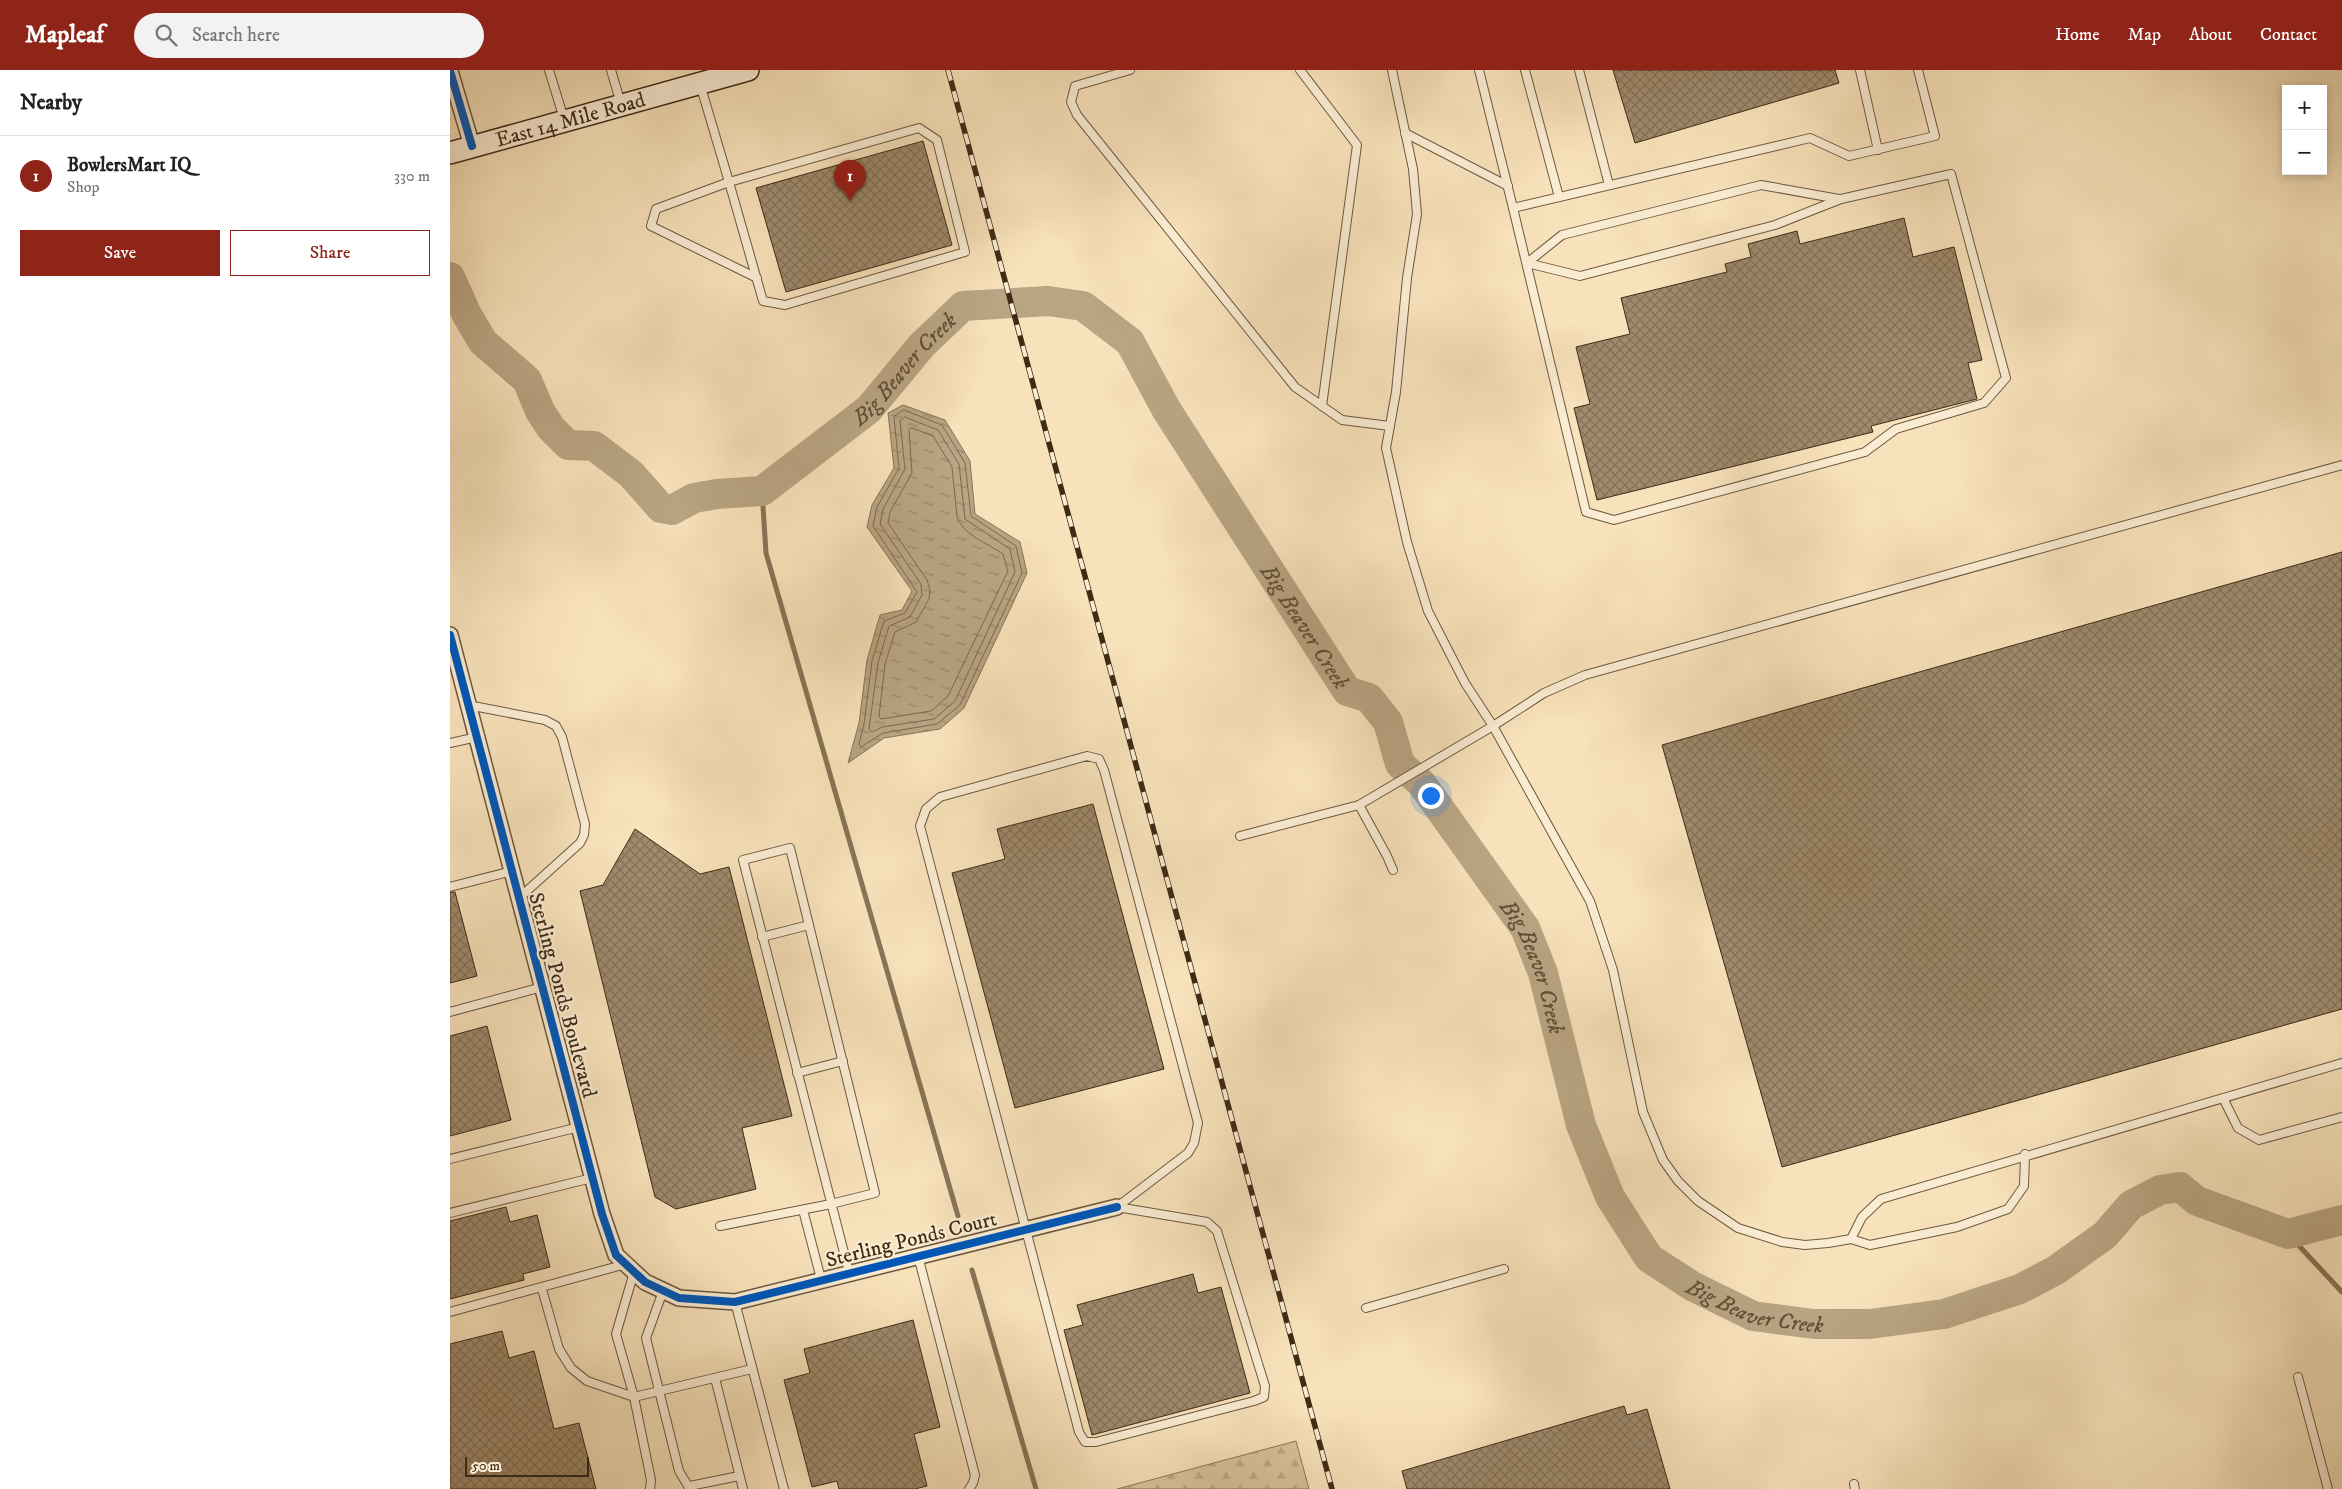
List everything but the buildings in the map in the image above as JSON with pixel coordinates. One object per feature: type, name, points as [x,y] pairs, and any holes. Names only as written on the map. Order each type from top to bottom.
[{"type":"main road","name":"East 14 Mile Road","points":[[450,153],[748,70]]},
{"type":"street","points":[[450,71],[472,146]]},
{"type":"street","name":"Sterling Ponds Boulevard","points":[[450,635],[592,1178],[616,1255],[644,1282],[678,1298],[713,1300]]},
{"type":"street","name":"Sterling Ponds Court","points":[[713,1300],[734,1302],[1117,1207]]},
{"type":"lane","points":[[549,70],[564,121]]},
{"type":"lane","points":[[611,70],[621,105]]},
{"type":"lane","points":[[1130,70],[1075,86],[1071,102],[1077,115],[1295,387],[1342,420],[1390,426]]},
{"type":"lane","points":[[1300,70],[1357,144],[1322,406]]},
{"type":"lane","points":[[1392,70],[1413,168],[1417,214],[1407,278],[1396,392],[1386,448],[1407,542],[1428,611],[1465,683],[1493,726],[1578,876],[1598,921],[1613,970],[1643,1112],[1663,1160],[1678,1181],[1698,1201],[1738,1228],[1759,1236],[1797,1244],[1828,1244],[1851,1239],[1870,1245],[1957,1227],[2008,1209],[2024,1186],[2025,1154]]},
{"type":"lane","points":[[1479,70],[1586,512],[1614,520],[1865,452],[1896,430],[1984,404],[2006,378],[1951,174],[1841,199],[1775,226],[1580,276],[1527,263]]},
{"type":"lane","points":[[1524,70],[1559,197]]},
{"type":"lane","points":[[1579,70],[1609,185]]},
{"type":"lane","points":[[1860,70],[1878,150]]},
{"type":"lane","points":[[1513,208],[1810,138],[1849,156],[1935,136],[1918,70]]},
{"type":"lane","points":[[700,83],[729,182],[757,278],[764,301],[785,305],[965,252],[937,140],[919,128],[729,182],[656,209],[651,226],[757,278]]},
{"type":"lane","points":[[1406,133],[1508,186]]},
{"type":"lane","points":[[1527,263],[1562,235],[1761,186],[1841,199]]},
{"type":"lane","points":[[1240,836],[1359,805],[1493,726],[1544,693],[1585,675],[2342,465]]},
{"type":"lane","points":[[468,704],[546,720],[556,726],[562,737],[585,824],[584,835],[580,843],[519,898]]},
{"type":"lane","points":[[450,743],[477,737]]},
{"type":"lane","points":[[1087,756],[1099,759],[1104,770],[1198,1124],[1194,1143],[1188,1153],[1117,1207],[1207,1222],[1217,1231],[1266,1386],[1264,1396],[1254,1401],[1096,1442],[1085,1442],[1079,1432],[920,826],[926,809],[940,797],[1087,756]]},
{"type":"lane","points":[[1359,805],[1393,870]]},
{"type":"lane","points":[[720,1226],[803,1210],[831,1204],[875,1193],[790,848],[742,860],[831,1204],[849,1272]]},
{"type":"lane","points":[[450,887],[512,871]]},
{"type":"lane","points":[[762,937],[809,925]]},
{"type":"lane","points":[[450,1012],[542,987]]},
{"type":"lane","points":[[797,1073],[843,1061]]},
{"type":"lane","points":[[1851,1239],[1862,1217],[1881,1198],[2342,1062]]},
{"type":"lane","points":[[2223,1098],[2238,1128],[2259,1140],[2342,1117]]},
{"type":"lane","points":[[450,1159],[579,1127]]},
{"type":"lane","points":[[450,1213],[592,1178]]},
{"type":"lane","points":[[803,1210],[821,1280]]},
{"type":"lane","points":[[918,1256],[975,1475],[973,1484],[969,1489]]},
{"type":"lane","points":[[450,1312],[630,1268],[616,1334],[634,1397],[651,1480],[650,1489]]},
{"type":"lane","points":[[1366,1308],[1504,1270]]},
{"type":"lane","points":[[542,1289],[559,1349],[571,1368],[587,1381],[634,1397],[752,1369]]},
{"type":"lane","points":[[663,1290],[646,1338],[680,1471],[690,1488],[740,1476]]},
{"type":"lane","points":[[734,1302],[784,1489]]},
{"type":"lane","points":[[2298,1377],[2328,1489]]},
{"type":"lane","points":[[715,1378],[743,1489]]},
{"type":"green space","points":[[1296,1441],[1309,1489],[1117,1489]]},
{"type":"water","points":[[903,405],[945,420],[970,461],[975,514],[1020,542],[1027,573],[964,708],[940,729],[884,738],[848,763],[859,723],[867,660],[880,615],[902,610],[912,591],[867,527],[872,505],[894,468],[888,413]]},
{"type":"waterway","name":"Big Beaver Creek","points":[[450,277],[467,315],[483,342],[527,380],[540,411],[551,428],[568,445],[594,446],[631,474],[661,508],[672,510],[694,498],[717,494],[762,491],[869,409],[922,345],[963,306],[1048,301],[1083,306],[1130,342],[1166,409],[1347,691],[1369,698],[1388,722],[1400,764],[1422,784],[1525,928],[1543,973],[1581,1125],[1610,1197],[1649,1258],[1692,1286],[1753,1316],[1814,1324],[1870,1324],[1944,1314],[2020,1289],[2056,1270],[2105,1235],[2131,1205],[2160,1190],[2180,1187],[2197,1201],[2288,1234],[2342,1220]]},
{"type":"waterway","points":[[762,491],[766,553],[958,1216]]},
{"type":"waterway","name":"Big Beaver Creek","points":[[2288,1234],[2342,1292]]},
{"type":"waterway","points":[[972,1270],[1036,1489]]},
{"type":"railway","points":[[948,70],[1332,1489]]},
{"type":"cycle path","points":[[450,71],[472,146]]},
{"type":"cycle path","points":[[450,635],[602,1214],[616,1255],[645,1282],[679,1298],[735,1302],[1117,1207]]},
{"type":"place","name":"BowlersMart IQ","points":[[850,201]]}]
